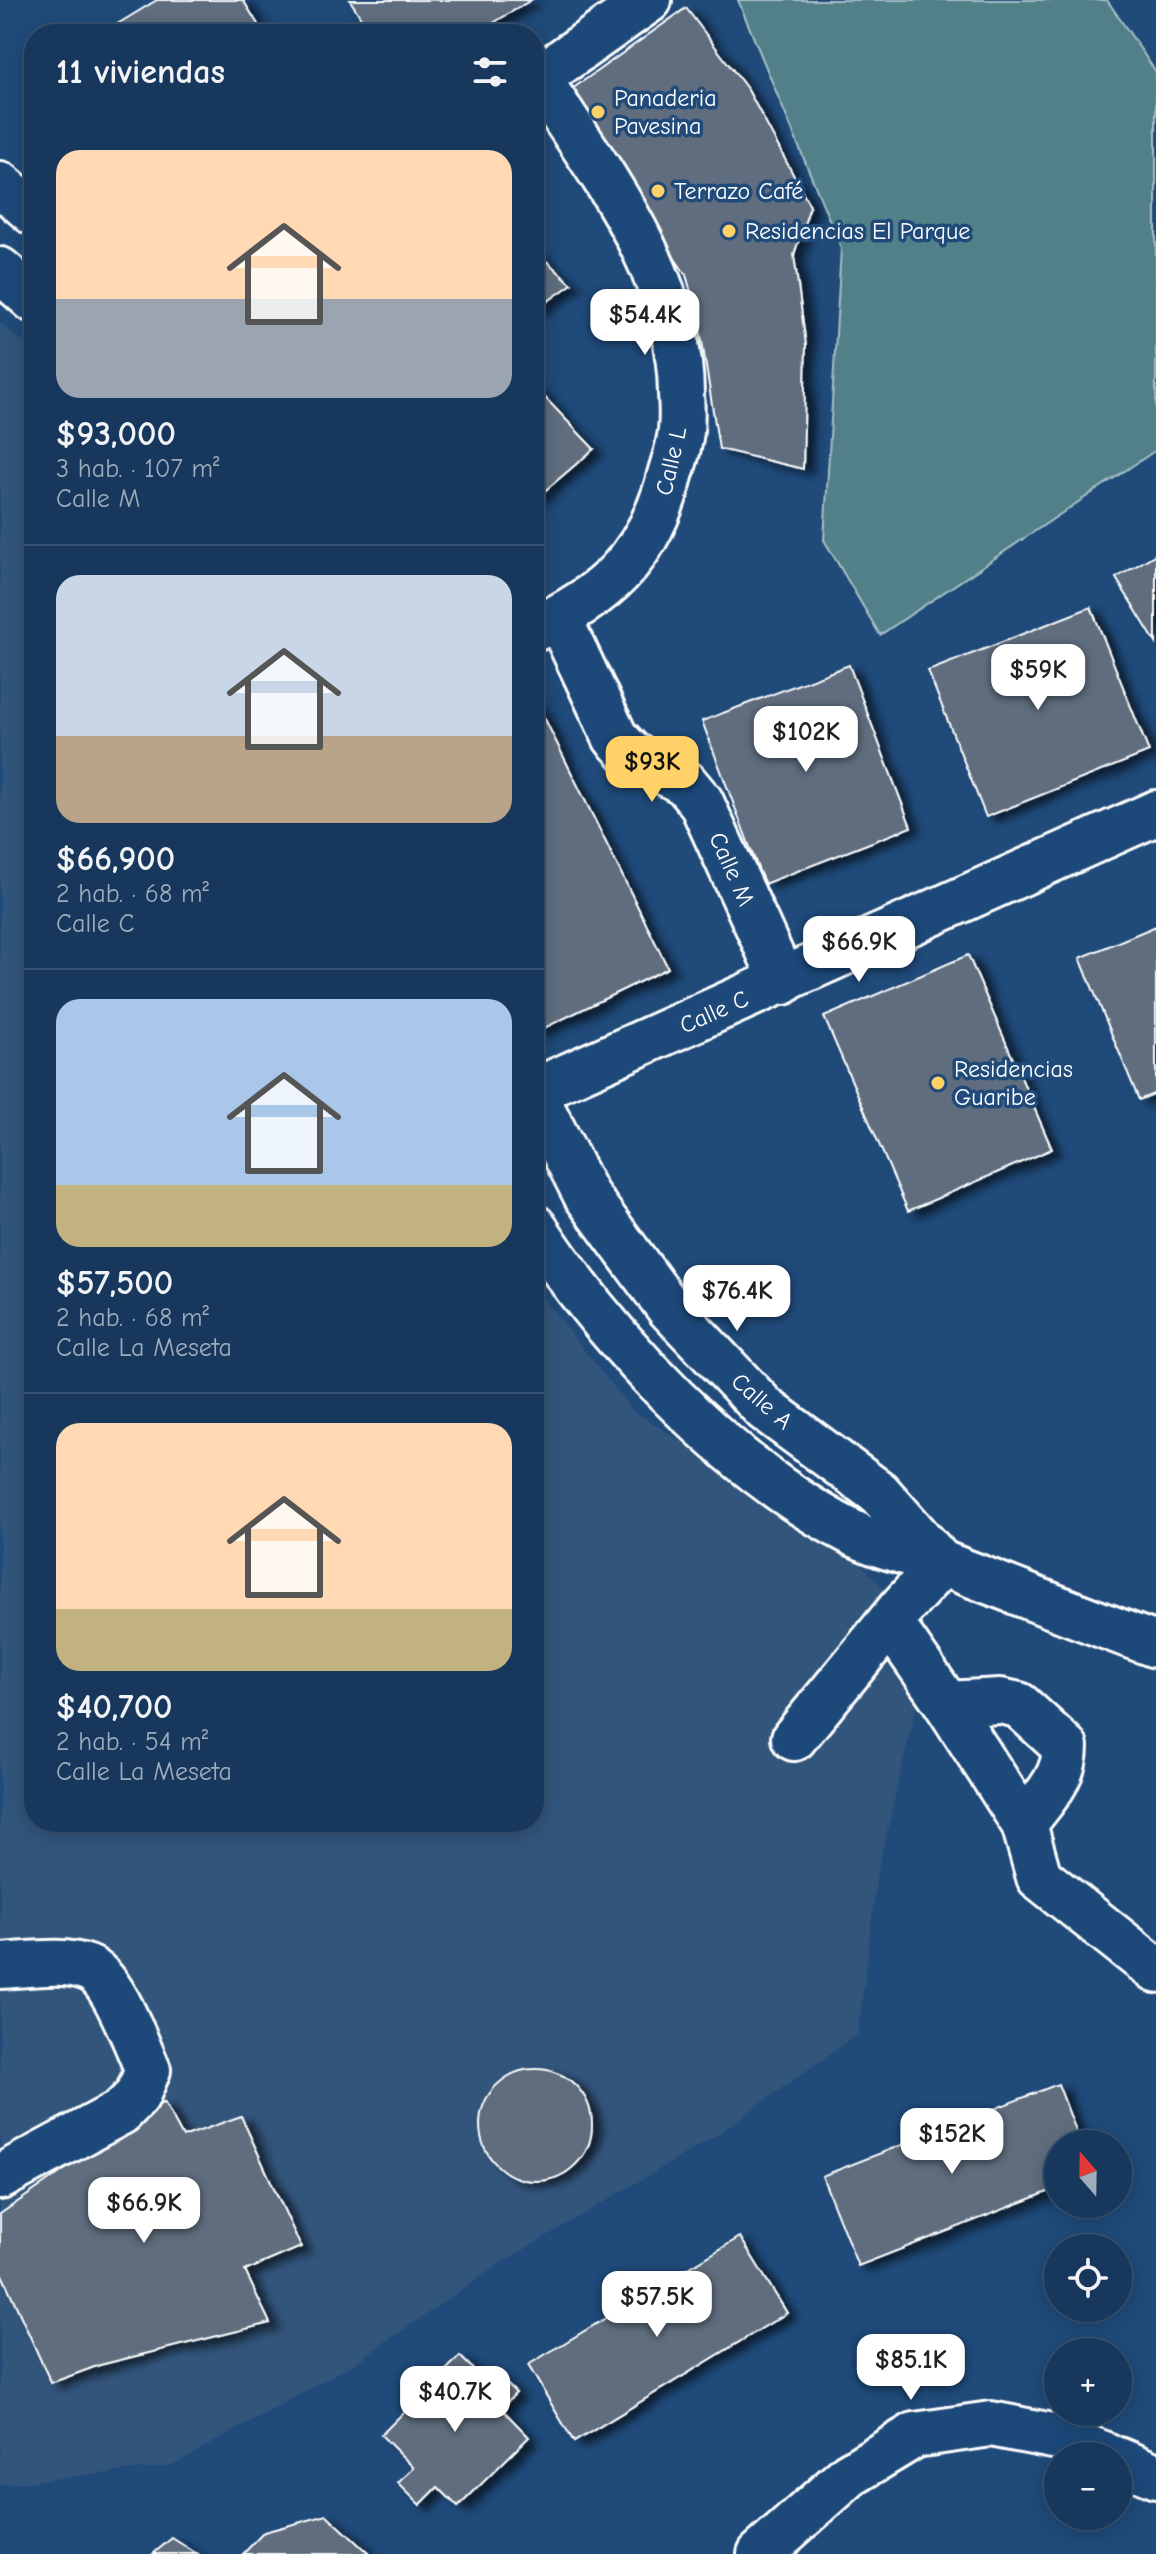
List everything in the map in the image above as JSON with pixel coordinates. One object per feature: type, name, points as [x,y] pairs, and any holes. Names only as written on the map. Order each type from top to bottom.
[{"type":"street","points":[[544,74],[649,0]]},
{"type":"street","name":"Calle L","points":[[544,92],[621,204],[641,242],[670,316],[679,352],[681,383],[680,440],[663,499],[633,558],[611,583],[546,624]]},
{"type":"street","points":[[0,184],[24,204]]},
{"type":"street","points":[[0,270],[24,291]]},
{"type":"street","name":"Calle M","points":[[546,624],[615,737],[631,754],[685,783],[701,802],[783,982]]},
{"type":"street","name":"Calle C","points":[[544,1088],[1156,813]]},
{"type":"street","name":"Calle A","points":[[544,1110],[586,1195],[625,1253],[669,1308],[765,1409],[879,1493],[941,1564]]},
{"type":"street","name":"Calle A","points":[[544,1242],[566,1275],[652,1375],[716,1436],[782,1490],[851,1532],[1156,1645]]},
{"type":"street","points":[[794,1738],[941,1564]]},
{"type":"street","points":[[890,1622],[1024,1824],[1039,1877],[1156,1970]]},
{"type":"street","points":[[947,1704],[1000,1701],[1019,1705],[1065,1747],[1061,1776],[1024,1824]]},
{"type":"street","points":[[0,1966],[62,1964],[90,1968],[111,1990],[148,2070],[137,2096],[121,2112],[0,2177]]},
{"type":"street","points":[[760,2554],[849,2475],[915,2435],[991,2424],[1073,2442]]},
{"type":"street","points":[[1132,2466],[1156,2476]]},
{"type":"shaded area","points":[[0,323],[24,342],[24,1832],[544,1832],[544,1300],[633,1411],[839,1541],[932,1639],[877,1874],[858,2034],[717,2135],[498,2265],[352,2365],[171,2466],[0,2485]]},
{"type":"green space","points":[[738,0],[1107,0],[1156,72],[1156,450],[880,635],[824,540],[841,248]]},
{"type":"building","points":[[157,0],[243,0],[258,24],[117,24]]},
{"type":"building","points":[[350,0],[531,0],[491,24],[365,24]]},
{"type":"building","name":"Residencias El Parque","points":[[686,8],[748,90],[810,206],[794,255],[806,345],[803,469],[719,449],[698,316],[686,275],[634,199],[572,89]]},
{"type":"building","points":[[544,259],[572,284],[544,304]]},
{"type":"building","points":[[544,396],[594,449],[544,492]]},
{"type":"building","points":[[1156,554],[1156,643],[1116,578]]},
{"type":"building","points":[[1091,607],[1149,752],[986,817],[928,671]]},
{"type":"building","points":[[849,665],[911,827],[764,884],[702,721]]},
{"type":"building","points":[[544,717],[668,968],[544,1028]]},
{"type":"building","points":[[1156,926],[1156,1093],[1139,1100],[1080,958]]},
{"type":"building","name":"Residencias Guaribe","points":[[968,955],[1052,1149],[908,1211],[824,1017]]},
{"type":"building","points":[[536,2069],[557,2073],[576,2085],[588,2104],[592,2125],[588,2146],[576,2165],[557,2177],[536,2181],[515,2177],[496,2165],[484,2146],[480,2125],[484,2104],[496,2085],[515,2073]]},
{"type":"building","points":[[1058,2084],[1076,2130],[1044,2130],[1044,2193],[858,2266],[822,2176]]},
{"type":"building","points":[[164,2102],[183,2137],[241,2116],[301,2247],[245,2271],[270,2323],[100,2365],[51,2383],[0,2270],[0,2214]]},
{"type":"building","points":[[740,2237],[787,2313],[574,2442],[528,2365]]},
{"type":"building","points":[[460,2356],[488,2384],[500,2377],[516,2393],[501,2408],[529,2437],[458,2507],[438,2487],[420,2505],[398,2483],[414,2468],[381,2435]]},
{"type":"building","points":[[327,2515],[369,2554],[243,2554],[264,2532]]},
{"type":"building","points":[[172,2538],[197,2554],[153,2554]]},
{"type":"place","name":"Panaderia Pavesina","points":[[598,112]]},
{"type":"place","name":"Terrazo Café","points":[[658,191]]},
{"type":"place","name":"Residencias El Parque","points":[[729,231]]},
{"type":"place","name":"Residencias Guaribe","points":[[938,1083]]}]
